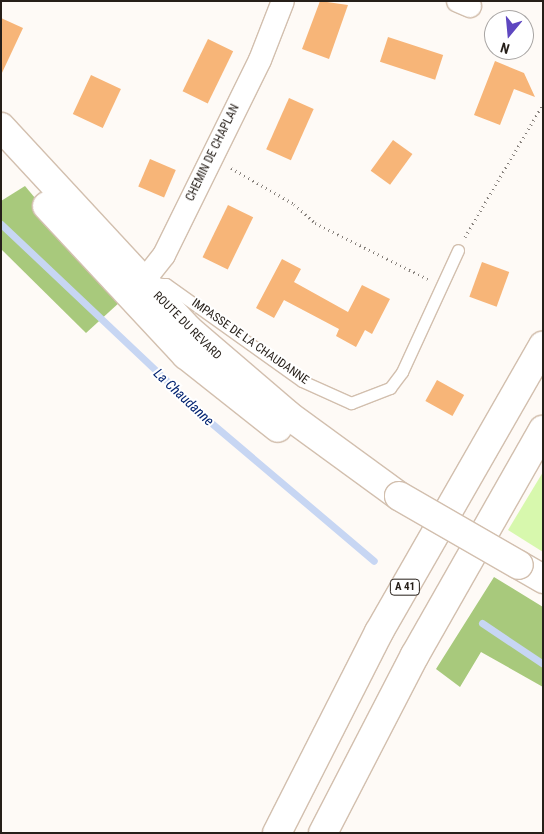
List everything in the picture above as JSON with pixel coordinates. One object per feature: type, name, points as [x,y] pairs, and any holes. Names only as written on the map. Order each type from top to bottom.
[{"type":"main road","name":"ROUTE DU REVARD","points":[[1,127],[137,290]]},
{"type":"main road","name":"ROUTE DU REVARD","points":[[1,140],[44,202],[137,290],[229,367],[399,496],[543,579]]},
{"type":"main road","name":"A 41","points":[[277,833],[379,632],[543,346]]},
{"type":"main road","points":[[323,833],[415,655],[543,430]]},
{"type":"street","name":"CHEMIN DE CHAPLAN","points":[[137,290],[164,255],[210,158],[260,60],[283,1]]},
{"type":"lane","name":"IMPASSE DE LA CHAUDANNE","points":[[137,290],[166,284],[302,381],[351,404],[390,388],[402,372],[439,285],[458,250]]},
{"type":"path","points":[[458,250],[543,104]]},
{"type":"path","points":[[210,158],[294,204],[314,224],[439,285]]},
{"type":"green space","points":[[25,186],[121,301],[86,333],[1,249],[1,201]]},
{"type":"green space","points":[[543,472],[543,552],[508,530]]},
{"type":"green space","points":[[494,577],[543,607],[543,687],[481,652],[460,687],[436,669]]},
{"type":"building","points":[[320,1],[348,5],[329,59],[302,49]]},
{"type":"building","points":[[1,18],[23,28],[1,75]]},
{"type":"building","points":[[388,37],[443,55],[435,80],[380,62]]},
{"type":"building","points":[[208,39],[233,51],[208,103],[183,91]]},
{"type":"building","points":[[495,61],[524,73],[535,97],[514,89],[500,125],[474,115]]},
{"type":"building","points":[[91,75],[121,89],[103,128],[73,114]]},
{"type":"building","points":[[289,98],[314,109],[291,160],[266,149]]},
{"type":"building","points":[[393,140],[412,154],[390,185],[371,171]]},
{"type":"building","points":[[150,159],[176,170],[164,198],[138,187]]},
{"type":"building","points":[[228,205],[253,217],[228,269],[203,257]]},
{"type":"building","points":[[282,259],[301,269],[294,282],[348,312],[362,285],[390,299],[372,334],[365,330],[356,347],[336,336],[339,329],[284,300],[274,318],[256,308]]},
{"type":"building","points":[[482,262],[509,272],[497,307],[469,297]]},
{"type":"building","points":[[437,380],[464,395],[452,416],[425,401]]},
{"type":"waterway","name":"La Chaudanne","points":[[1,224],[209,421],[374,561]]},
{"type":"waterway","points":[[482,623],[543,664]]}]
